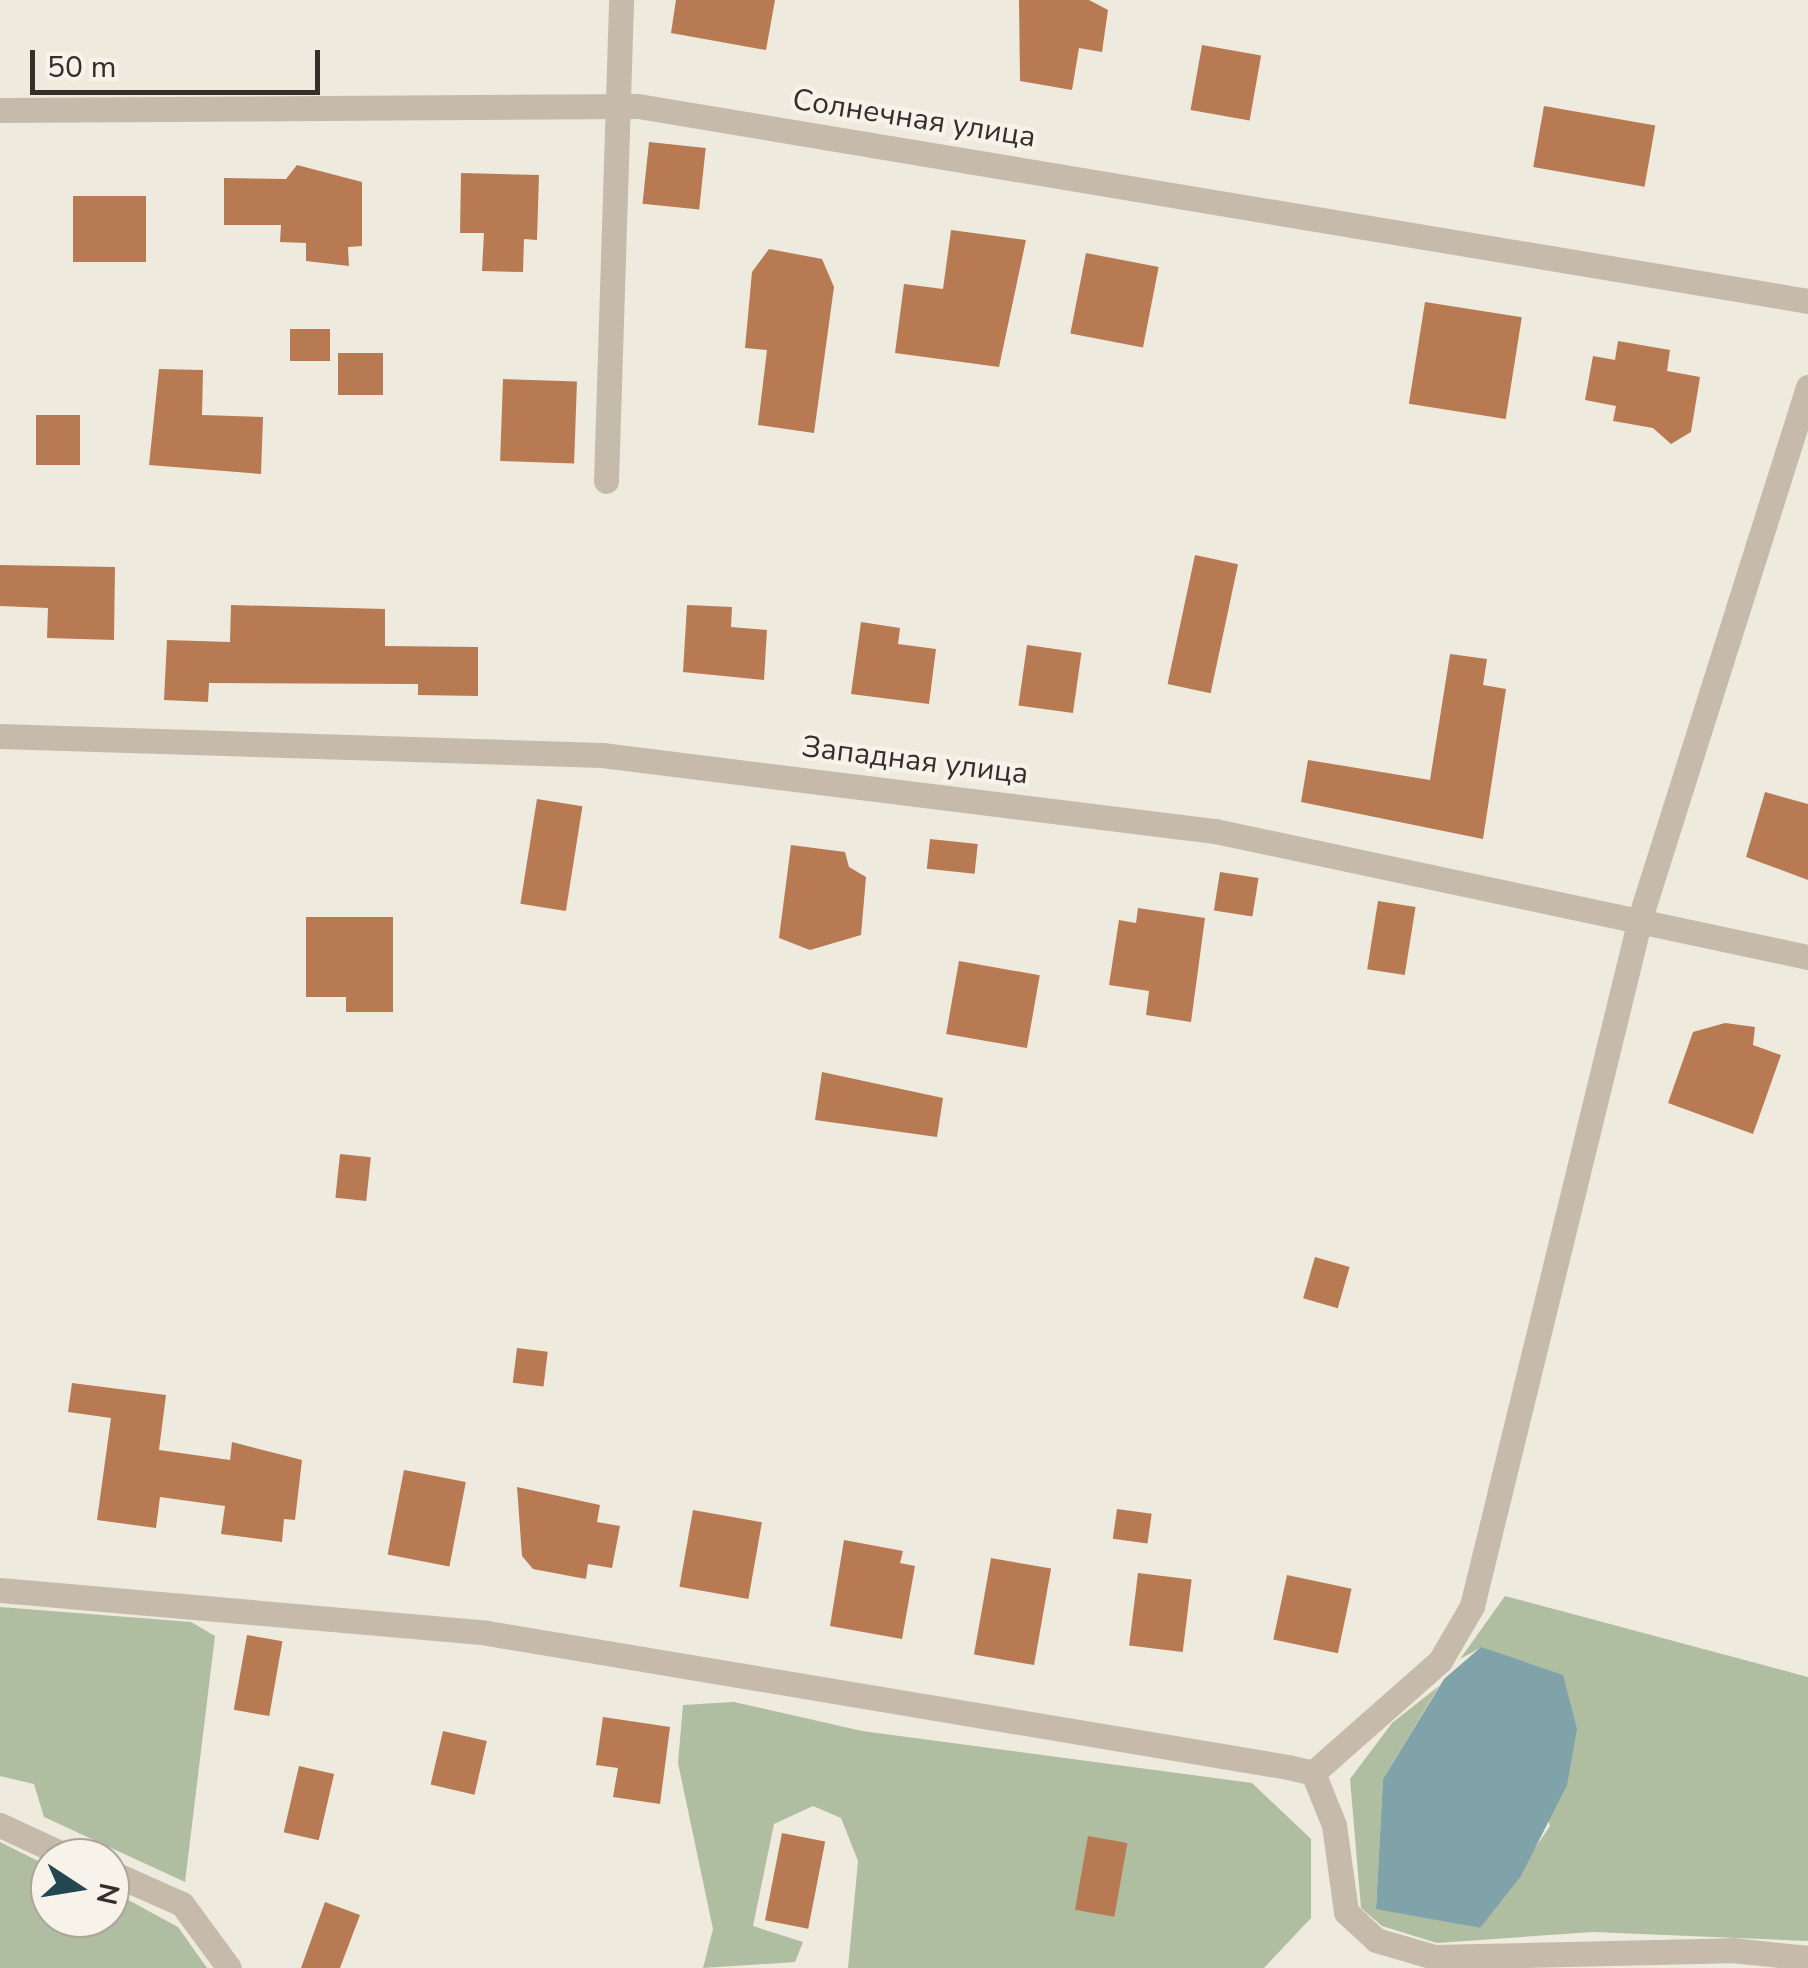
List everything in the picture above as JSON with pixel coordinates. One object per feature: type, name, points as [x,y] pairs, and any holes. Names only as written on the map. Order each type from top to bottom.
[{"type":"street","points":[[606,480],[624,105],[621,0]]},
{"type":"street","name":"Солнечная улица","points":[[0,110],[624,105],[1808,301]]},
{"type":"street","points":[[1313,1774],[1440,1662],[1472,1606],[1641,915],[1808,387]]},
{"type":"street","name":"Западная улица","points":[[0,736],[570,751],[1215,831],[1641,915],[1808,957]]},
{"type":"street","points":[[0,1590],[487,1633],[1313,1774]]},
{"type":"street","points":[[1313,1774],[1334,1825],[1346,1912],[1376,1940],[1434,1958],[1732,1950],[1808,1958]]},
{"type":"street","points":[[0,1825],[30,1839]]},
{"type":"street","points":[[130,1881],[182,1904],[228,1968]]},
{"type":"green space","points":[[1505,1596],[1808,1677],[1808,1941],[1593,1932],[1437,1943],[1382,1926],[1361,1908],[1350,1779],[1392,1723],[1439,1686],[1383,1779],[1376,1908],[1480,1928],[1550,1826],[1482,1647],[1460,1659]]},
{"type":"green space","points":[[0,1607],[191,1622],[215,1636],[185,1882],[130,1857],[130,1838],[90,1838],[44,1817],[34,1784],[0,1776]]},
{"type":"green space","points":[[734,1702],[862,1731],[1252,1783],[1311,1839],[1311,1918],[1264,1968],[848,1968],[858,1861],[841,1818],[813,1806],[774,1824],[753,1926],[803,1942],[795,1962],[703,1968],[713,1929],[678,1763],[683,1705]]},
{"type":"green space","points":[[0,1842],[30,1857],[30,1938],[130,1938],[130,1901],[178,1927],[207,1968],[0,1968]]},
{"type":"water","points":[[1481,1647],[1563,1675],[1577,1729],[1567,1785],[1521,1876],[1480,1928],[1376,1909],[1383,1779],[1444,1679]]},
{"type":"building","points":[[676,0],[775,0],[766,50],[671,33]]},
{"type":"building","points":[[1019,0],[1089,0],[1108,10],[1102,52],[1079,48],[1072,90],[1020,81]]},
{"type":"building","points":[[1202,45],[1261,55],[1250,120],[1191,110]]},
{"type":"building","points":[[1544,106],[1655,126],[1645,187],[1533,167]]},
{"type":"building","points":[[649,142],[706,148],[699,210],[643,204]]},
{"type":"building","points":[[297,165],[362,182],[362,246],[348,247],[349,266],[306,261],[306,243],[280,242],[281,225],[224,225],[224,178],[286,179]]},
{"type":"building","points":[[461,173],[539,175],[537,240],[524,239],[523,272],[482,271],[484,233],[460,233]]},
{"type":"building","points":[[73,196],[146,196],[146,262],[73,262]]},
{"type":"building","points":[[951,230],[1026,240],[999,367],[895,353],[904,284],[943,289]]},
{"type":"building","points":[[769,249],[822,259],[834,287],[814,433],[758,425],[767,350],[745,348],[752,272]]},
{"type":"building","points":[[1086,253],[1159,267],[1143,348],[1070,333]]},
{"type":"building","points":[[1425,302],[1522,317],[1506,419],[1409,404]]},
{"type":"building","points":[[290,329],[330,329],[330,361],[290,361]]},
{"type":"building","points":[[1618,341],[1670,350],[1667,371],[1700,377],[1691,432],[1671,444],[1653,428],[1613,421],[1616,406],[1585,400],[1593,356],[1615,360]]},
{"type":"building","points":[[338,353],[383,353],[383,395],[338,395]]},
{"type":"building","points":[[159,369],[203,370],[202,415],[263,417],[261,474],[149,465]]},
{"type":"building","points":[[503,379],[577,382],[574,464],[500,461]]},
{"type":"building","points":[[36,415],[80,415],[80,465],[36,465]]},
{"type":"building","points":[[1195,555],[1238,564],[1211,693],[1168,684]]},
{"type":"building","points":[[0,565],[115,567],[114,640],[47,638],[48,608],[0,606]]},
{"type":"building","points":[[231,605],[385,609],[385,646],[478,647],[478,696],[418,695],[418,684],[209,683],[208,702],[164,700],[167,640],[230,642]]},
{"type":"building","points":[[687,605],[732,607],[731,627],[767,630],[764,680],[683,672]]},
{"type":"building","points":[[861,622],[900,628],[898,644],[936,649],[929,704],[851,694]]},
{"type":"building","points":[[1027,645],[1081,653],[1073,713],[1019,705]]},
{"type":"building","points":[[1450,654],[1487,659],[1483,685],[1506,689],[1483,839],[1301,802],[1308,760],[1430,780]]},
{"type":"building","points":[[1765,792],[1808,804],[1808,880],[1746,857]]},
{"type":"building","points":[[537,799],[582,806],[566,911],[520,904]]},
{"type":"building","points":[[930,839],[978,844],[975,874],[927,869]]},
{"type":"building","points":[[791,845],[845,852],[849,867],[866,877],[861,935],[810,950],[779,938]]},
{"type":"building","points":[[1220,872],[1259,878],[1252,917],[1214,911]]},
{"type":"building","points":[[1378,901],[1416,907],[1405,975],[1367,969]]},
{"type":"building","points":[[1138,908],[1205,918],[1191,1022],[1146,1015],[1149,991],[1109,985],[1119,920],[1136,923]]},
{"type":"building","points":[[306,917],[393,917],[393,1012],[346,1012],[346,997],[306,997]]},
{"type":"building","points":[[959,961],[1040,975],[1027,1048],[946,1034]]},
{"type":"building","points":[[1725,1023],[1755,1027],[1753,1045],[1781,1055],[1753,1134],[1668,1103],[1693,1032]]},
{"type":"building","points":[[822,1072],[943,1098],[937,1137],[815,1120]]},
{"type":"building","points":[[340,1154],[371,1157],[366,1201],[335,1198]]},
{"type":"building","points":[[1315,1257],[1350,1267],[1338,1308],[1303,1298]]},
{"type":"building","points":[[517,1348],[548,1352],[544,1387],[513,1383]]},
{"type":"building","points":[[72,1383],[166,1395],[159,1450],[230,1460],[232,1442],[302,1460],[295,1520],[284,1519],[282,1542],[221,1534],[225,1506],[160,1497],[156,1528],[97,1520],[111,1418],[68,1412]]},
{"type":"building","points":[[404,1470],[466,1482],[449,1566],[388,1554]]},
{"type":"building","points":[[517,1487],[600,1505],[597,1522],[620,1526],[612,1568],[588,1564],[586,1579],[533,1569],[522,1556]]},
{"type":"building","points":[[1117,1509],[1152,1514],[1147,1544],[1113,1539]]},
{"type":"building","points":[[693,1510],[762,1522],[748,1599],[679,1587]]},
{"type":"building","points":[[844,1540],[903,1551],[900,1563],[915,1566],[902,1639],[830,1626]]},
{"type":"building","points":[[991,1558],[1051,1569],[1034,1665],[974,1655]]},
{"type":"building","points":[[1138,1573],[1192,1580],[1183,1652],[1129,1645]]},
{"type":"building","points":[[1287,1575],[1352,1589],[1338,1653],[1273,1640]]},
{"type":"building","points":[[247,1635],[282,1641],[269,1716],[234,1710]]},
{"type":"building","points":[[603,1717],[670,1727],[660,1804],[613,1797],[618,1768],[596,1765]]},
{"type":"building","points":[[443,1731],[487,1741],[474,1795],[431,1785]]},
{"type":"building","points":[[299,1766],[334,1774],[319,1840],[284,1832]]},
{"type":"building","points":[[782,1833],[825,1841],[808,1929],[765,1920]]},
{"type":"building","points":[[1088,1836],[1127,1843],[1114,1917],[1075,1910]]},
{"type":"building","points":[[325,1902],[360,1915],[340,1968],[301,1968]]}]
